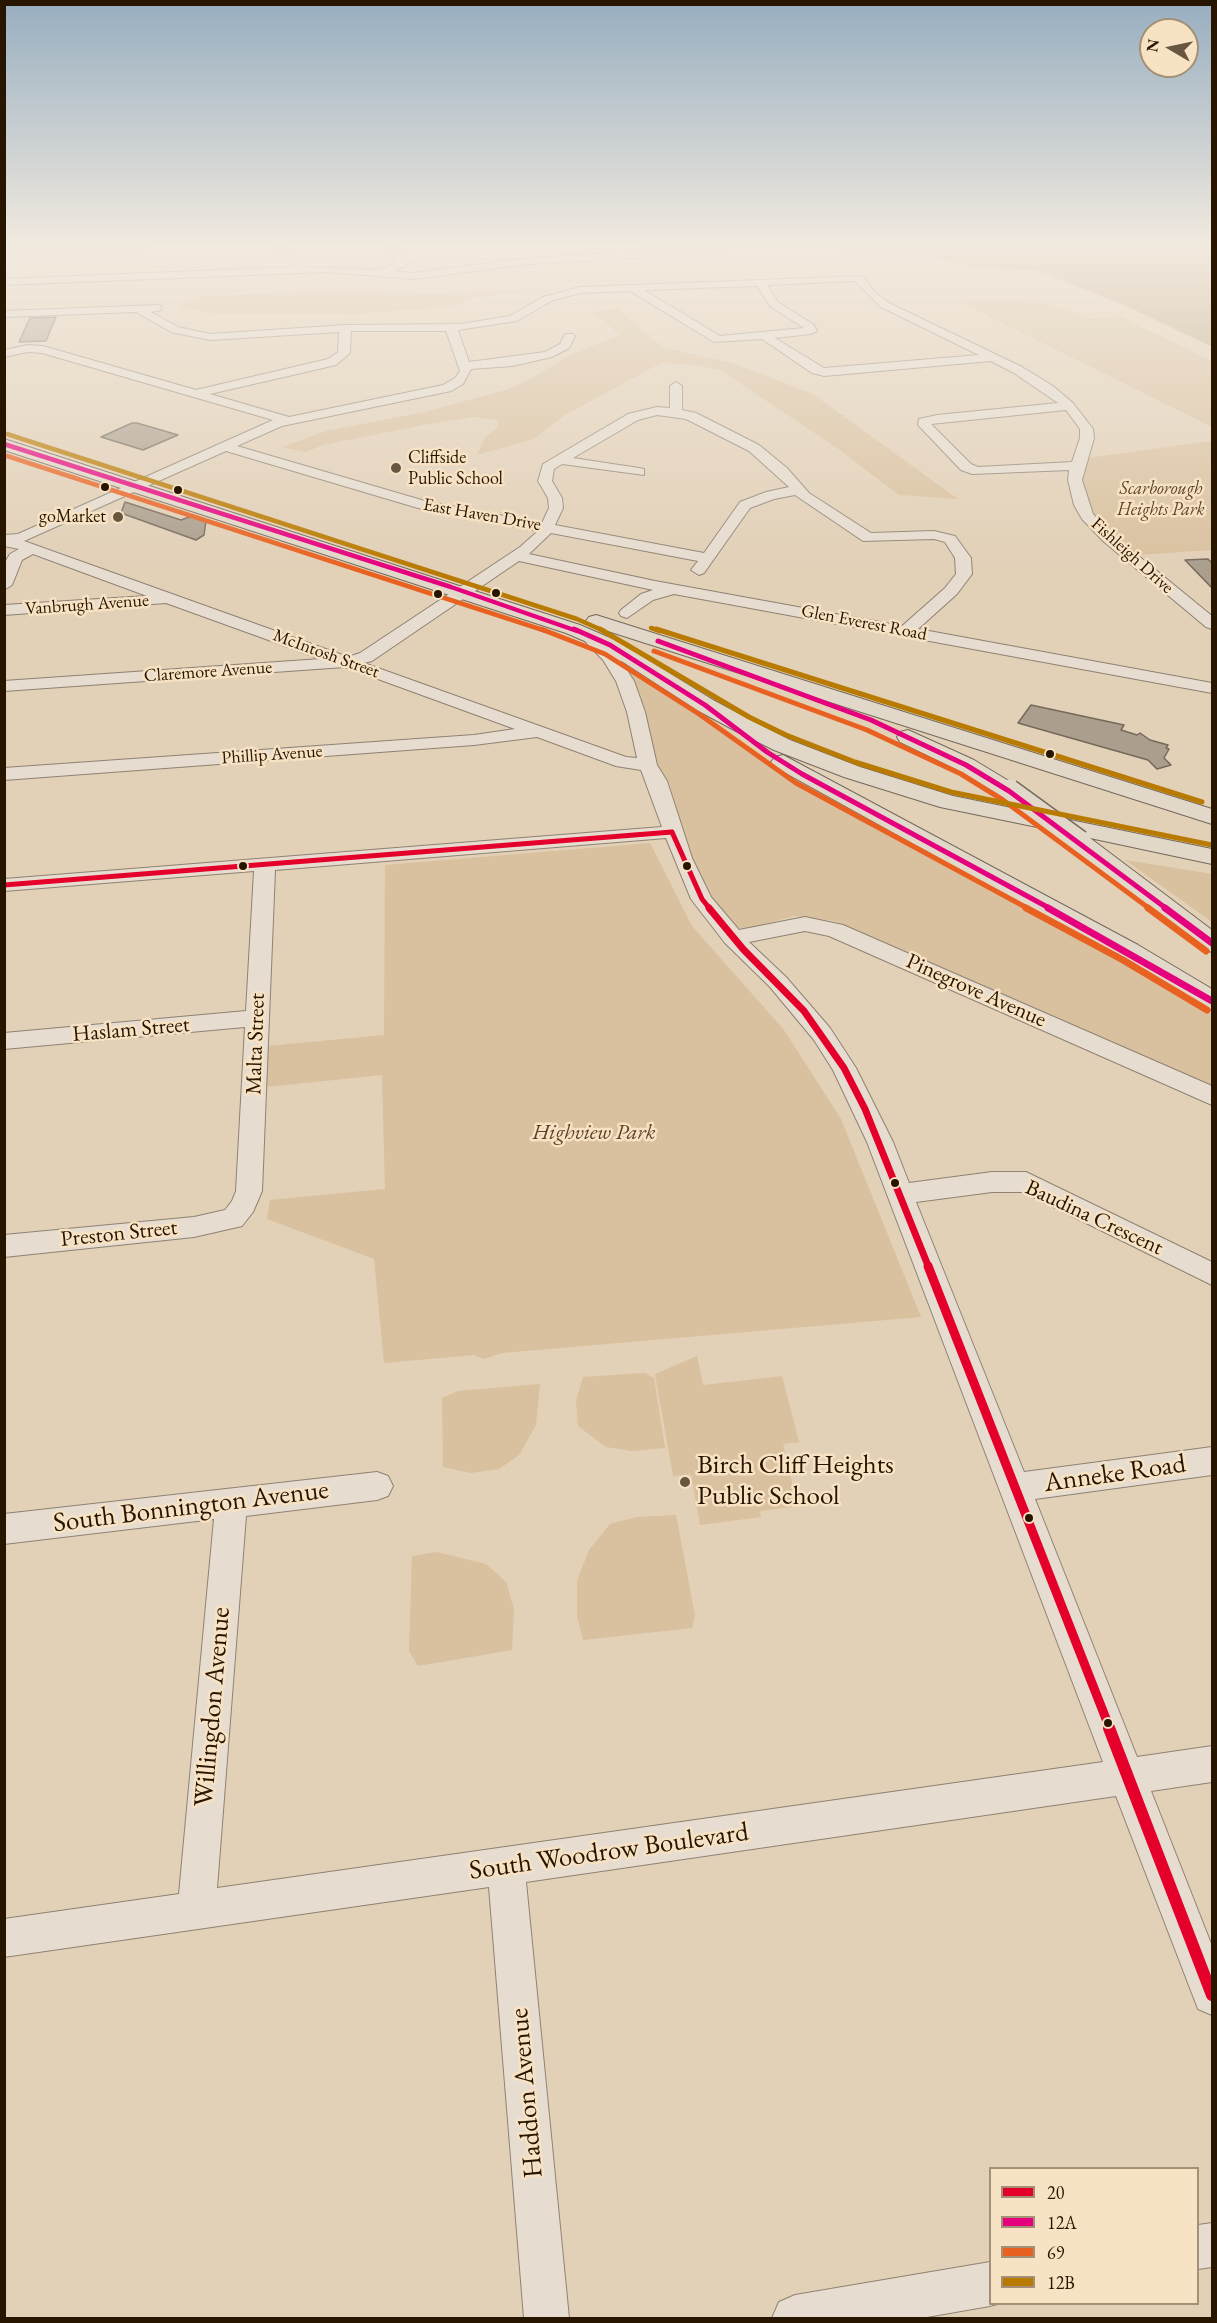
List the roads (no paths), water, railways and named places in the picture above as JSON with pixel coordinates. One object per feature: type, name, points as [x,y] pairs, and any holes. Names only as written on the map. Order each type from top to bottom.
[{"type":"main road","points":[[4,432],[143,483]]},
{"type":"main road","points":[[4,444],[143,483],[470,587],[684,650],[1212,817]]},
{"type":"main road","points":[[470,587],[588,636],[634,658],[802,774],[1128,951],[1212,1000]]},
{"type":"main road","points":[[684,650],[871,720],[966,765],[1009,791],[1212,943]]},
{"type":"main road","points":[[705,705],[782,745],[898,788],[1000,814],[1212,856]]},
{"type":"street","points":[[58,354],[286,420]]},
{"type":"street","points":[[196,394],[332,362],[342,354]]},
{"type":"street","points":[[6,541],[286,420],[447,388],[464,375],[465,366],[461,354]]},
{"type":"street","points":[[465,366],[512,362],[549,354]]},
{"type":"street","points":[[792,354],[816,370],[824,372],[990,358]]},
{"type":"street","name":"Fishleigh Drive","points":[[983,354],[1038,382],[1069,406],[1086,429],[1087,438],[1077,466],[1075,480],[1081,505],[1096,526],[1212,624]]},
{"type":"street","points":[[676,386],[678,395],[676,412]]},
{"type":"street","points":[[1069,406],[924,422],[927,429],[966,467],[977,471],[1077,466]]},
{"type":"street","points":[[548,527],[555,508],[555,498],[545,481],[544,474],[548,467],[638,415],[657,411],[676,412],[714,426],[754,448],[782,471],[798,490],[868,538],[934,535],[950,539],[963,558],[964,574],[951,591],[906,631]]},
{"type":"street","name":"East Haven Drive","points":[[225,447],[423,504],[708,558]]},
{"type":"street","points":[[561,460],[639,472]]},
{"type":"street","points":[[627,613],[646,597],[685,590],[745,506],[771,495],[798,490]]},
{"type":"street","name":"Claremore Avenue","points":[[4,686],[350,662],[374,653],[534,543],[548,527]]},
{"type":"street","name":"McIntosh Street","points":[[6,541],[350,662],[623,762],[648,765]]},
{"type":"street","points":[[4,585],[15,557],[32,549]]},
{"type":"street","name":"Glen Everest Road","points":[[516,556],[685,590],[1212,688]]},
{"type":"street","name":"Vanbrugh Avenue","points":[[4,610],[170,599]]},
{"type":"street","points":[[588,636],[604,650],[617,667],[631,697],[648,765],[657,781],[672,832],[702,899],[733,938],[804,1011],[822,1034],[865,1109],[1017,1487],[1126,1776],[1212,1995]]},
{"type":"street","name":"Phillip Avenue","points":[[4,774],[474,740],[539,731]]},
{"type":"street","points":[[4,885],[672,832]]},
{"type":"street","name":"Malta Street","points":[[233,1219],[244,1205],[249,1191],[265,864]]},
{"type":"street","name":"Pinegrove Avenue","points":[[733,938],[749,936],[780,926],[805,924],[835,930],[1212,1096]]},
{"type":"street","name":"Haslam Street","points":[[4,1041],[256,1018]]},
{"type":"street","name":"Baudina Crescent","points":[[901,1194],[992,1182],[1026,1182],[1212,1275]]},
{"type":"street","name":"Preston Street","points":[[4,1246],[194,1227],[233,1219]]},
{"type":"street","name":"Anneke Road","points":[[1017,1487],[1212,1461]]},
{"type":"street","name":"South Bonnington Avenue","points":[[4,1529],[377,1486]]},
{"type":"street","name":"Willingdon Avenue","points":[[196,1911],[231,1503]]},
{"type":"street","name":"South Woodrow Boulevard","points":[[4,1938],[1212,1764]]},
{"type":"street","name":"Haddon Avenue","points":[[506,1867],[546,2319]]},
{"type":"street","points":[[795,2319],[989,2284]]},
{"type":"place","name":"Cliffside Public School","points":[[396,468]]},
{"type":"place","name":"goMarket","points":[[118,517]]},
{"type":"place","name":"Birch Cliff Heights Public School","points":[[685,1482]]},
{"type":"park label","name":"Scarborough Heights Park","points":[[1161,499]]},
{"type":"park label","name":"Highview Park","points":[[594,1133]]}]
